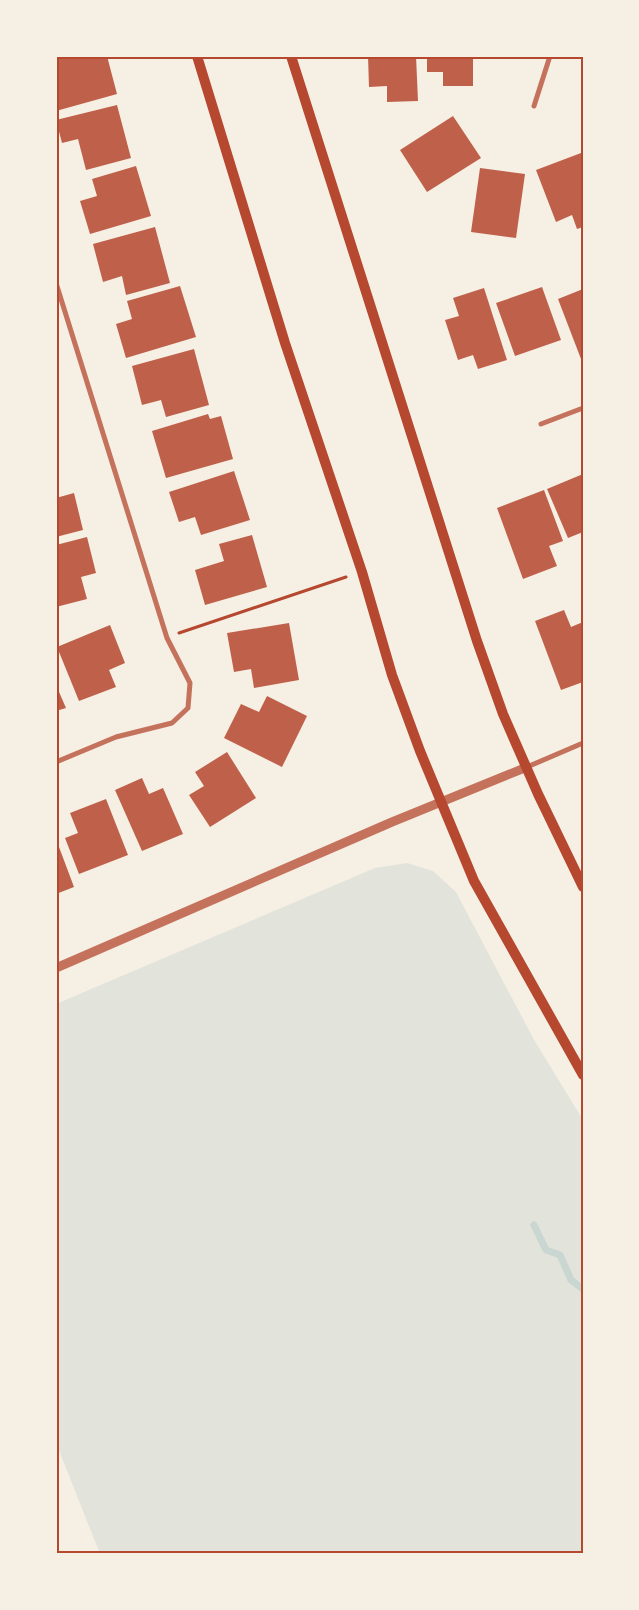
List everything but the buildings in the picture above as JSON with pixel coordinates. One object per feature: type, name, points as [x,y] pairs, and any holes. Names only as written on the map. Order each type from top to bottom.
[{"type":"main road","points":[[197,56],[285,343],[362,572],[392,675],[474,881],[583,1075]]},
{"type":"main road","points":[[291,56],[477,641],[503,714],[583,887]]},
{"type":"street","points":[[534,106],[550,56]]},
{"type":"street","points":[[56,283],[167,638],[190,683],[188,708],[172,724],[116,737],[56,762]]},
{"type":"street","points":[[541,424],[583,408]]},
{"type":"street","points":[[56,968],[583,743]]},
{"type":"path","points":[[167,638],[362,572]]},
{"type":"shaded area","points":[[407,863],[433,871],[456,892],[533,1038],[583,1120],[583,1554],[100,1554],[56,1443],[56,1004],[375,868]]},
{"type":"waterway","points":[[534,1225],[546,1250],[560,1255],[571,1280],[583,1289]]}]
